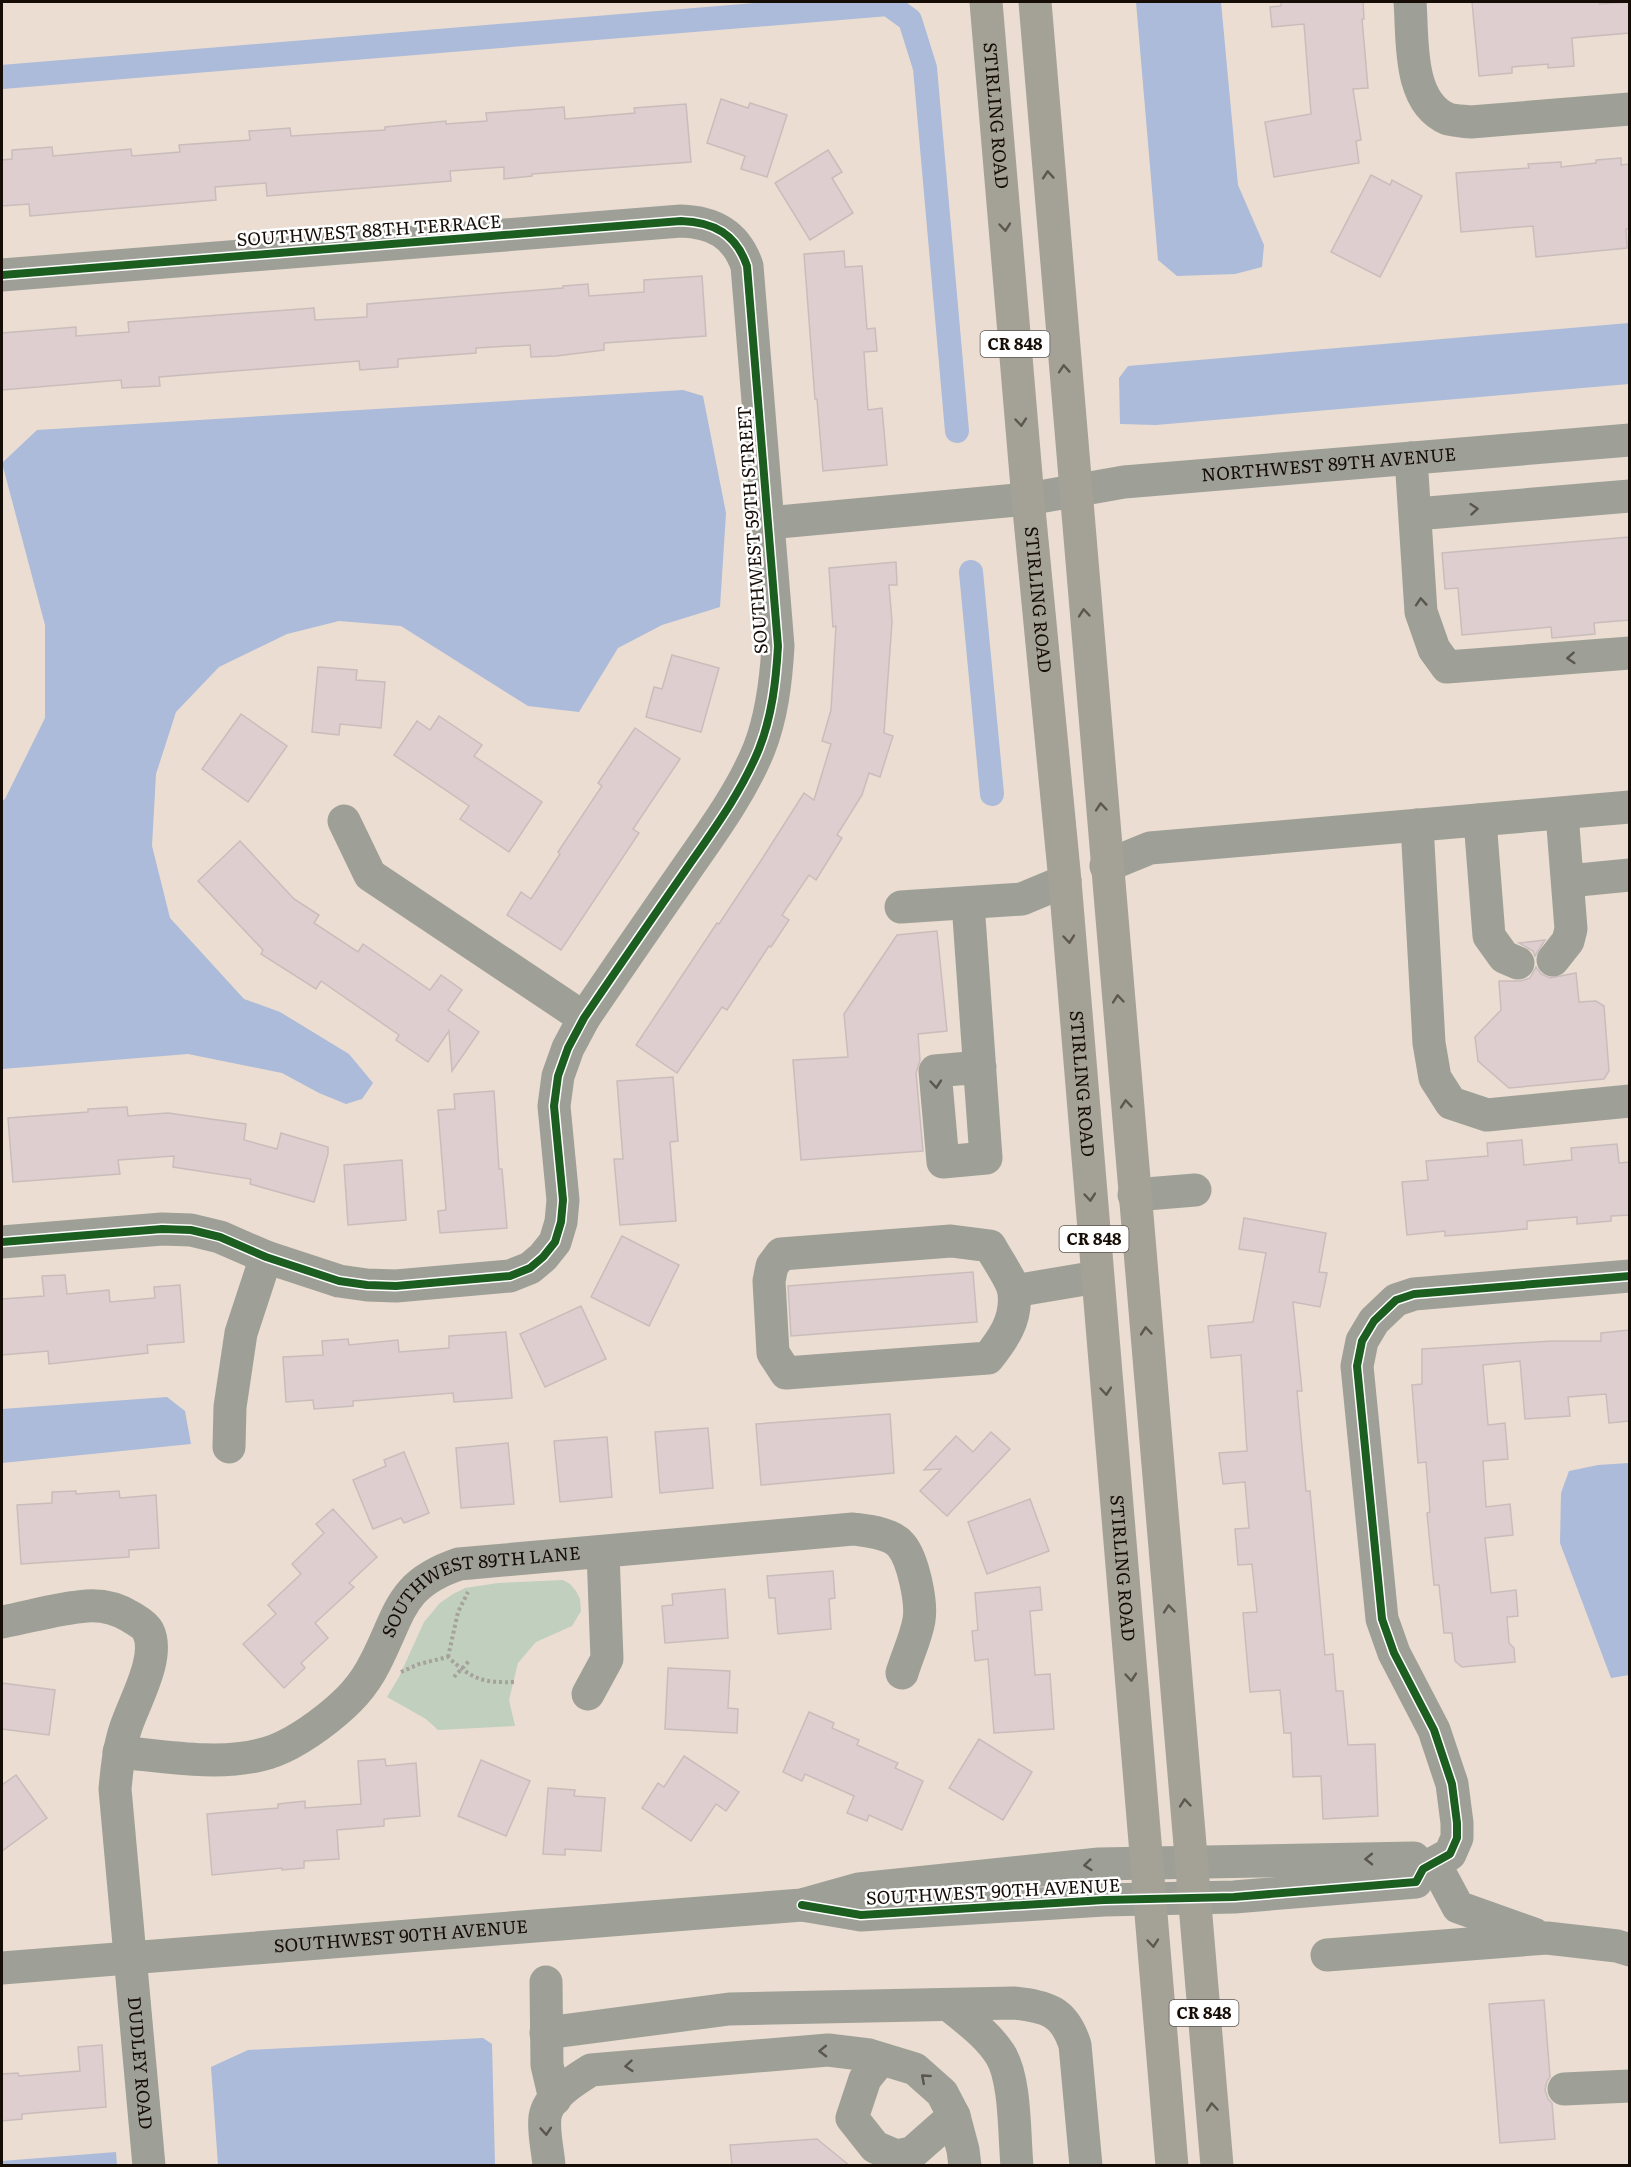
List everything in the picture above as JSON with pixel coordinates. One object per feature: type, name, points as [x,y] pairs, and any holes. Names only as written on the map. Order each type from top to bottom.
[{"type":"main road","name":"STIRLING ROAD","points":[[986,2],[1028,499],[1065,881],[1096,1276],[1172,2166]]},
{"type":"main road","name":"CR 848","points":[[1035,2],[1073,490],[1189,1862],[1217,2166]]},
{"type":"main road","points":[[1065,881],[1106,866]]},
{"type":"street","points":[[1410,2],[1417,81],[1423,98],[1425,119],[1471,122],[1629,109]]},
{"type":"street","name":"SOUTHWEST 88TH TERRACE","points":[[2,274],[681,221],[698,221],[712,225],[733,240]]},
{"type":"street","name":"SOUTHWEST 59TH STREET","points":[[2,1242],[162,1229],[191,1230],[220,1237],[266,1257],[339,1281],[396,1286],[510,1276],[530,1268],[555,1242],[561,1222],[563,1200],[554,1106],[558,1076],[568,1048],[584,1018],[744,782],[759,748],[776,682],[778,646],[748,277],[742,252],[733,240]]},
{"type":"street","name":"NORTHWEST 89TH AVENUE","points":[[768,523],[1028,499],[1124,482],[1629,440]]},
{"type":"street","points":[[1411,458],[1421,612],[1434,650],[1447,667],[1629,653]]},
{"type":"street","points":[[1416,514],[1629,496]]},
{"type":"street","points":[[1106,866],[1150,848],[1629,807]]},
{"type":"street","points":[[1553,960],[1568,941],[1571,929],[1562,814]]},
{"type":"street","points":[[1480,820],[1489,936],[1504,957],[1518,963]]},
{"type":"street","points":[[344,821],[370,875],[584,1018]]},
{"type":"street","points":[[1417,825],[1429,1043],[1435,1078],[1452,1103],[1487,1115],[1629,1101]]},
{"type":"street","points":[[1568,880],[1629,875]]},
{"type":"street","points":[[901,907],[1022,899],[1065,881]]},
{"type":"street","points":[[968,903],[980,1067],[986,1158],[943,1162],[935,1071],[980,1067]]},
{"type":"street","points":[[1134,1195],[1195,1190]]},
{"type":"street","points":[[951,1241],[990,1246],[1014,1291],[1013,1314],[1007,1334],[988,1358],[786,1373],[773,1353],[769,1281],[772,1266],[781,1254],[951,1241]]},
{"type":"street","points":[[229,1447],[230,1407],[241,1332],[266,1257]]},
{"type":"street","points":[[1014,1291],[1096,1276]]},
{"type":"street","points":[[1629,1276],[1414,1294],[1396,1300],[1374,1321],[1362,1341],[1357,1366],[1382,1619],[1394,1653],[1434,1730],[1452,1784],[1457,1823],[1456,1838],[1450,1854],[1429,1866],[1458,1907],[1629,1969]]},
{"type":"street","name":"SOUTHWEST 89TH LANE","points":[[119,1752],[198,1759],[237,1758],[261,1755],[288,1744],[314,1729],[350,1701],[374,1665],[402,1603],[414,1587],[443,1569],[459,1564],[853,1529],[881,1534],[901,1544],[914,1573],[919,1619],[902,1673]]},
{"type":"street","points":[[588,1694],[607,1659],[603,1553]]},
{"type":"street","name":"DUDLEY ROAD","points":[[2,1622],[87,1606],[106,1607],[125,1613],[148,1629],[151,1642],[147,1674],[126,1727],[119,1752],[115,1790],[149,2166]]},
{"type":"street","name":"SOUTHWEST 90TH AVENUE","points":[[2,1968],[802,1905],[859,1889],[1099,1863],[1414,1858],[1429,1866],[1416,1882],[1193,1899],[1104,1900],[861,1915],[802,1905]]},
{"type":"street","points":[[1327,1955],[1547,1938],[1617,1946],[1629,1950]]},
{"type":"street","points":[[546,1982],[547,2065],[555,2099]]},
{"type":"street","points":[[546,2033],[729,2009],[1014,2003],[1034,2005],[1057,2014],[1070,2029],[1075,2045],[1086,2166]]},
{"type":"street","points":[[949,2005],[986,2036],[1007,2069],[1017,2166]]},
{"type":"street","points":[[549,2166],[545,2116],[555,2099],[574,2081],[591,2070],[828,2050],[869,2055],[915,2069],[942,2093],[954,2116],[963,2150],[964,2166]]},
{"type":"street","points":[[881,2059],[865,2079],[852,2118],[875,2147],[896,2156],[912,2153],[954,2116]]},
{"type":"street","points":[[1564,2089],[1629,2086]]},
{"type":"path","points":[[448,1658],[458,1612],[472,1587]]},
{"type":"path","points":[[448,1658],[470,1676],[487,1681],[516,1682]]},
{"type":"path","points":[[397,1674],[419,1664],[448,1658]]},
{"type":"path","points":[[454,1677],[469,1661]]},
{"type":"green space","points":[[563,1580],[576,1591],[580,1599],[581,1611],[572,1626],[536,1642],[518,1663],[509,1700],[515,1726],[438,1730],[426,1719],[387,1697],[399,1677],[424,1622],[440,1603],[453,1594],[465,1588],[498,1583]]},
{"type":"water","points":[[1136,2],[1221,2],[1238,185],[1264,245],[1262,267],[1235,274],[1177,276],[1158,260]]},
{"type":"water","points":[[1629,323],[1629,384],[1156,425],[1120,424],[1119,378],[1128,366]]},
{"type":"water","points":[[683,390],[703,396],[726,513],[720,607],[662,625],[618,648],[579,712],[528,706],[401,626],[339,621],[287,634],[219,667],[176,712],[156,774],[152,846],[170,918],[244,999],[280,1012],[349,1054],[373,1083],[362,1099],[346,1104],[319,1093],[282,1073],[188,1054],[2,1069],[2,801],[45,718],[45,625],[2,463],[37,430]]},
{"type":"water","points":[[167,1397],[185,1411],[191,1444],[2,1463],[2,1409]]},
{"type":"water","points":[[1629,1463],[1629,1675],[1611,1678],[1560,1543],[1561,1493],[1569,1471],[1598,1465]]},
{"type":"water","points":[[483,2038],[492,2044],[495,2165],[218,2165],[211,2067],[248,2050]]},
{"type":"water","points":[[116,2152],[117,2165],[2,2165],[2,2161]]},
{"type":"building","points":[[1281,2],[1363,2],[1364,19],[1362,19],[1368,88],[1353,89],[1361,140],[1356,141],[1359,163],[1274,177],[1265,122],[1311,114],[1304,24],[1272,27],[1270,7],[1281,6]]},
{"type":"building","points":[[1472,2],[1599,2],[1600,4],[1629,2],[1629,33],[1572,38],[1574,66],[1548,68],[1548,64],[1512,67],[1512,73],[1479,76]]},
{"type":"building","points":[[721,99],[748,108],[750,103],[787,115],[767,177],[741,169],[745,156],[707,143]]},
{"type":"building","points":[[686,104],[691,162],[532,174],[532,176],[504,179],[504,167],[450,171],[451,181],[267,196],[266,183],[215,187],[216,200],[30,216],[29,204],[2,206],[2,160],[12,159],[12,150],[52,147],[53,156],[131,149],[132,156],[180,152],[179,145],[250,140],[249,131],[290,128],[291,136],[385,130],[385,127],[446,121],[446,124],[487,121],[486,113],[564,107],[565,119],[635,113],[634,108]]},
{"type":"building","points":[[828,150],[842,172],[832,178],[853,213],[810,240],[775,183]]},
{"type":"building","points":[[1621,158],[1621,165],[1629,164],[1627,248],[1536,257],[1533,226],[1461,232],[1456,173],[1529,168],[1528,164],[1561,162],[1561,167]]},
{"type":"building","points":[[1371,175],[1390,185],[1392,180],[1422,196],[1380,277],[1331,252]]},
{"type":"building","points":[[844,251],[845,267],[862,266],[867,329],[875,328],[877,351],[864,352],[868,410],[882,408],[887,465],[823,471],[804,254]]},
{"type":"building","points":[[702,276],[706,336],[604,343],[604,350],[556,356],[531,357],[530,345],[476,348],[476,353],[398,359],[398,367],[360,370],[359,361],[159,377],[160,386],[122,388],[121,380],[2,390],[2,333],[76,327],[76,336],[129,332],[128,322],[314,308],[315,320],[367,317],[367,304],[588,284],[589,296],[644,292],[644,280]]},
{"type":"building","points":[[1629,537],[1629,620],[1594,623],[1595,634],[1552,638],[1551,627],[1462,635],[1458,588],[1445,589],[1442,553]]},
{"type":"building","points":[[896,562],[897,585],[889,585],[892,622],[884,733],[893,736],[880,777],[869,773],[862,795],[837,835],[842,838],[816,880],[809,875],[782,915],[789,920],[771,947],[769,946],[727,1010],[722,1007],[677,1073],[636,1045],[717,923],[719,924],[804,793],[814,800],[831,744],[822,741],[831,710],[836,626],[833,627],[829,568]]},
{"type":"building","points":[[672,655],[719,668],[701,732],[646,717],[654,687],[662,689]]},
{"type":"building","points":[[318,667],[357,670],[356,680],[385,682],[381,728],[340,724],[339,735],[312,732]]},
{"type":"building","points":[[241,714],[287,746],[248,802],[202,769]]},
{"type":"building","points":[[439,716],[482,745],[474,756],[542,802],[509,852],[460,819],[469,806],[394,755],[417,721],[430,730]]},
{"type":"building","points":[[635,728],[680,759],[633,829],[639,833],[561,950],[507,915],[521,892],[531,899],[560,854],[558,852],[602,786],[598,783]]},
{"type":"building","points":[[240,841],[294,899],[319,915],[314,923],[358,952],[363,944],[430,990],[441,975],[462,990],[448,1010],[479,1032],[452,1071],[449,1031],[428,1062],[396,1040],[399,1035],[321,981],[316,989],[261,954],[263,950],[198,881]]},
{"type":"building","points":[[937,931],[947,1031],[918,1034],[920,1060],[916,1073],[923,1151],[801,1160],[793,1060],[848,1057],[844,1014],[897,935]]},
{"type":"building","points":[[1545,940],[1535,956],[1533,951],[1519,943]]},
{"type":"building","points":[[1536,967],[1541,974],[1550,978],[1576,973],[1579,1002],[1596,1001],[1604,1006],[1609,1071],[1604,1079],[1509,1088],[1478,1061],[1475,1037],[1501,1010],[1499,981],[1521,981],[1530,978]]},
{"type":"building","points":[[673,1077],[678,1141],[670,1142],[676,1221],[620,1225],[614,1159],[623,1159],[617,1081]]},
{"type":"building","points":[[494,1091],[499,1169],[502,1169],[507,1228],[440,1233],[438,1211],[446,1210],[438,1110],[455,1109],[454,1094]]},
{"type":"building","points":[[127,1107],[128,1116],[168,1113],[246,1124],[244,1140],[277,1149],[281,1133],[328,1147],[314,1202],[250,1184],[251,1179],[173,1167],[174,1156],[118,1160],[120,1174],[13,1182],[8,1118]]},
{"type":"building","points":[[1522,1140],[1524,1165],[1572,1160],[1571,1148],[1617,1144],[1619,1163],[1629,1162],[1629,1215],[1611,1216],[1611,1221],[1577,1224],[1577,1217],[1527,1221],[1527,1229],[1495,1232],[1445,1236],[1445,1231],[1407,1235],[1402,1182],[1428,1180],[1426,1161],[1488,1156],[1487,1143]]},
{"type":"building","points":[[402,1160],[406,1220],[348,1225],[344,1165]]},
{"type":"building","points":[[1244,1218],[1326,1233],[1319,1272],[1327,1273],[1320,1307],[1293,1302],[1302,1391],[1297,1391],[1306,1491],[1310,1491],[1325,1655],[1333,1654],[1336,1691],[1343,1691],[1348,1745],[1375,1744],[1378,1816],[1323,1819],[1321,1776],[1293,1777],[1291,1733],[1284,1733],[1280,1690],[1250,1692],[1243,1613],[1257,1612],[1252,1564],[1238,1565],[1235,1529],[1249,1528],[1245,1482],[1223,1484],[1219,1453],[1247,1451],[1241,1355],[1211,1358],[1208,1326],[1253,1322],[1266,1253],[1239,1249]]},
{"type":"building","points":[[622,1236],[679,1265],[649,1326],[591,1297]]},
{"type":"building","points":[[973,1272],[977,1322],[791,1336],[788,1286]]},
{"type":"building","points":[[65,1275],[67,1294],[109,1290],[110,1302],[155,1298],[154,1287],[180,1285],[184,1342],[147,1345],[148,1353],[49,1364],[48,1351],[2,1355],[2,1299],[44,1296],[42,1276]]},
{"type":"building","points":[[581,1306],[606,1359],[545,1387],[520,1334]]},
{"type":"building","points":[[1629,1330],[1629,1421],[1609,1423],[1606,1394],[1568,1397],[1570,1416],[1525,1419],[1520,1361],[1483,1365],[1488,1425],[1505,1423],[1508,1459],[1483,1461],[1486,1507],[1510,1504],[1513,1535],[1485,1538],[1491,1593],[1516,1590],[1518,1616],[1507,1617],[1509,1643],[1514,1648],[1515,1662],[1462,1667],[1455,1661],[1452,1633],[1444,1633],[1439,1585],[1434,1585],[1427,1513],[1430,1512],[1426,1462],[1418,1463],[1412,1385],[1422,1384],[1422,1349],[1552,1341],[1601,1341],[1601,1333]]},
{"type":"building","points":[[506,1332],[512,1398],[454,1402],[453,1393],[353,1401],[353,1406],[314,1409],[313,1400],[286,1402],[283,1357],[323,1355],[322,1341],[348,1339],[349,1345],[398,1340],[399,1352],[449,1348],[449,1336]]},
{"type":"building","points":[[890,1414],[894,1473],[761,1485],[756,1424]]},
{"type":"building","points":[[708,1428],[713,1488],[660,1493],[655,1432]]},
{"type":"building","points":[[991,1432],[1010,1449],[947,1516],[920,1491],[941,1469],[924,1470],[956,1436],[973,1452]]},
{"type":"building","points":[[607,1437],[612,1497],[560,1502],[554,1441]]},
{"type":"building","points":[[508,1443],[514,1504],[461,1508],[456,1448]]},
{"type":"building","points":[[404,1452],[429,1513],[404,1523],[401,1518],[373,1529],[353,1480],[386,1466],[384,1460]]},
{"type":"building","points":[[76,1491],[76,1494],[119,1491],[120,1498],[156,1495],[159,1548],[129,1550],[129,1557],[21,1564],[17,1505],[52,1503],[52,1492]]},
{"type":"building","points":[[1030,1499],[1049,1551],[987,1574],[968,1522]]},
{"type":"building","points":[[333,1509],[377,1557],[349,1583],[354,1587],[315,1623],[328,1638],[301,1663],[305,1668],[284,1688],[243,1644],[276,1614],[268,1605],[301,1574],[292,1564],[324,1533],[316,1524]]},
{"type":"building","points":[[833,1571],[835,1598],[829,1599],[831,1629],[778,1634],[775,1598],[769,1598],[767,1576]]},
{"type":"building","points":[[1040,1587],[1042,1610],[1030,1611],[1035,1675],[1050,1674],[1054,1729],[994,1733],[988,1659],[975,1661],[972,1631],[978,1630],[975,1593]]},
{"type":"building","points":[[725,1589],[728,1638],[665,1643],[662,1606],[673,1605],[672,1594]]},
{"type":"building","points":[[668,1668],[730,1671],[728,1708],[738,1709],[737,1733],[665,1729]]},
{"type":"building","points":[[2,1683],[55,1690],[49,1735],[2,1729]]},
{"type":"building","points":[[809,1712],[834,1723],[832,1728],[859,1740],[857,1745],[898,1763],[895,1768],[923,1781],[902,1830],[869,1815],[867,1821],[847,1813],[854,1796],[805,1774],[802,1781],[783,1772]]},
{"type":"building","points":[[979,1739],[1032,1772],[1003,1820],[949,1788]]},
{"type":"building","points":[[684,1756],[739,1792],[726,1811],[716,1804],[691,1841],[642,1808],[658,1783],[664,1787]]},
{"type":"building","points":[[385,1759],[386,1766],[416,1763],[420,1816],[384,1819],[384,1826],[337,1830],[339,1859],[304,1861],[304,1868],[212,1875],[207,1814],[278,1808],[278,1804],[305,1801],[305,1808],[361,1804],[358,1761]]},
{"type":"building","points":[[481,1760],[530,1781],[506,1836],[458,1816]]},
{"type":"building","points":[[16,1775],[47,1818],[2,1851],[2,1785]]},
{"type":"building","points":[[548,1788],[575,1790],[574,1796],[605,1798],[601,1851],[565,1849],[565,1855],[543,1854]]},
{"type":"building","points":[[1544,2000],[1550,2077],[1545,2090],[1552,2103],[1555,2139],[1500,2143],[1489,2004]]},
{"type":"building","points":[[102,2045],[106,2107],[22,2114],[22,2119],[2,2121],[2,2074],[18,2073],[19,2076],[80,2071],[78,2047]]},
{"type":"building","points":[[817,2139],[850,2166],[732,2166],[730,2145]]},
{"type":"waterway","points":[[2,77],[888,4],[910,20],[925,68],[957,431]]},
{"type":"waterway","points":[[971,572],[992,794]]},
{"type":"cycle path","points":[[2,275],[681,221],[713,227],[730,238],[737,246],[747,266],[778,646],[775,685],[767,724],[759,749],[744,781],[716,827],[584,1018],[568,1048],[558,1076],[554,1106],[563,1200],[561,1222],[555,1242],[530,1268],[510,1276],[396,1286],[367,1285],[339,1281],[266,1257],[220,1237],[191,1230],[162,1229],[2,1242]]},
{"type":"cycle path","points":[[802,1905],[861,1915],[1104,1900],[1234,1897],[1416,1882],[1423,1869],[1450,1854],[1457,1838],[1457,1823],[1452,1784],[1434,1730],[1394,1653],[1382,1619],[1357,1366],[1362,1341],[1374,1321],[1396,1300],[1414,1294],[1630,1276]]}]
